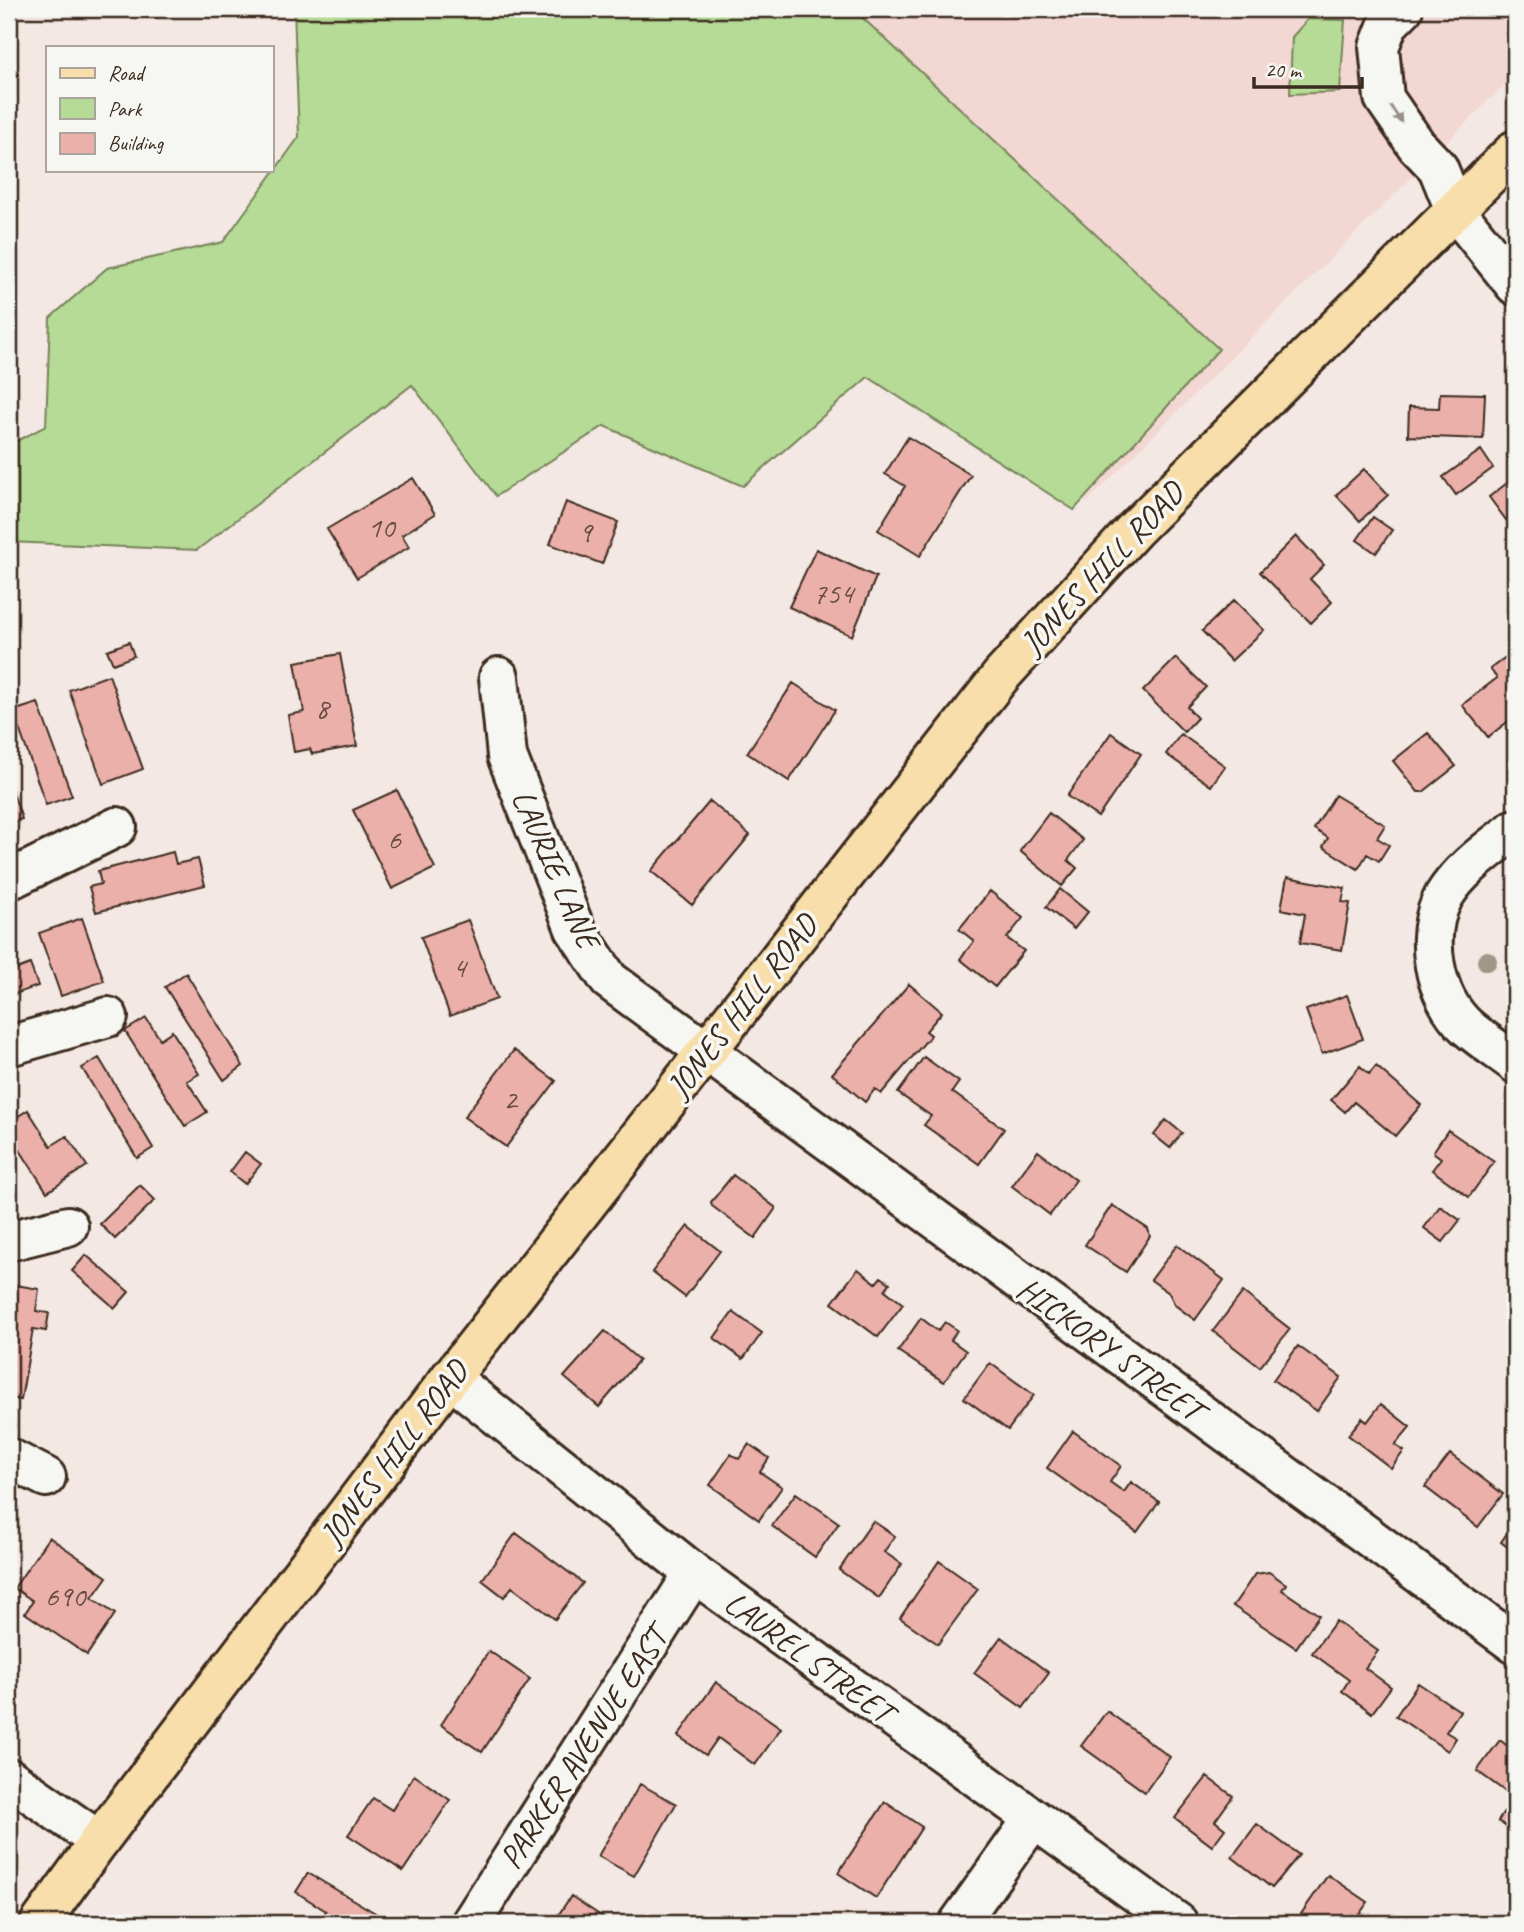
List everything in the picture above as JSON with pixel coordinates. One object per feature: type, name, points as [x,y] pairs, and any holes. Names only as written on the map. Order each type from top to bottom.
[{"type":"main road","name":"JONES HILL ROAD","points":[[40,1923],[99,1841],[450,1378],[1001,676],[1135,529],[1515,150]]},
{"type":"street","points":[[1403,9],[1388,24],[1379,47],[1384,98],[1417,145],[1438,168],[1455,209],[1515,285]]},
{"type":"street","name":"LAURIE LANE","points":[[499,677],[507,757],[575,929],[609,980],[705,1053]]},
{"type":"street","points":[[9,880],[117,827]]},
{"type":"street","points":[[1515,829],[1463,874],[1445,896],[1436,920],[1433,949],[1437,976],[1449,1004],[1466,1026],[1515,1063]]},
{"type":"street","points":[[9,1046],[108,1017]]},
{"type":"street","name":"HICKORY STREET","points":[[705,1053],[1515,1644]]},
{"type":"street","points":[[9,1241],[68,1226]]},
{"type":"street","name":"LAUREL STREET","points":[[450,1378],[694,1573],[1178,1923]]},
{"type":"street","points":[[9,1458],[46,1477]]},
{"type":"street","name":"PARKER AVENUE EAST","points":[[471,1923],[694,1573]]},
{"type":"street","points":[[9,1778],[99,1841]]},
{"type":"street","points":[[959,1923],[1033,1819]]},
{"type":"shaded area","points":[[426,9],[1515,9],[1515,74],[1086,503]]},
{"type":"green space","points":[[294,9],[853,9],[1219,349],[1074,510],[868,377],[743,486],[604,426],[496,496],[412,385],[197,550],[9,542],[9,445],[46,426],[50,318],[107,268],[223,242],[299,137]]},
{"type":"green space","points":[[1308,19],[1345,20],[1340,92],[1290,94],[1292,37]]},
{"type":"building","points":[[1440,393],[1485,394],[1483,439],[1408,436],[1409,407],[1439,408]]},
{"type":"building","points":[[908,437],[971,475],[920,556],[878,530],[905,486],[885,474]]},
{"type":"building","points":[[1481,450],[1493,468],[1456,495],[1443,477]]},
{"type":"building","points":[[1364,469],[1388,495],[1360,521],[1336,495]]},
{"type":"building","points":[[1515,477],[1515,513],[1506,520],[1489,497]]},
{"type":"building","points":[[413,478],[435,514],[402,535],[409,547],[357,578],[327,529]]},
{"type":"building","points":[[566,502],[618,522],[602,564],[550,544]]},
{"type":"building","points":[[1373,517],[1392,530],[1376,553],[1357,540]]},
{"type":"building","points":[[1296,536],[1324,565],[1310,579],[1332,602],[1311,623],[1260,572]]},
{"type":"building","points":[[816,549],[876,577],[852,636],[789,607]]},
{"type":"building","points":[[1234,600],[1264,630],[1231,661],[1202,631]]},
{"type":"building","points":[[129,642],[134,656],[113,664],[107,650]]},
{"type":"building","points":[[1511,653],[1515,659],[1515,716],[1488,737],[1462,705],[1497,678],[1490,669]]},
{"type":"building","points":[[340,654],[357,746],[312,754],[310,749],[294,752],[288,715],[304,712],[295,662]]},
{"type":"building","points":[[1176,658],[1206,687],[1187,707],[1197,718],[1184,732],[1143,691]]},
{"type":"building","points":[[109,675],[143,769],[103,784],[69,690]]},
{"type":"building","points":[[793,683],[835,710],[789,781],[747,753]]},
{"type":"building","points":[[38,703],[72,796],[46,805],[13,711]]},
{"type":"building","points":[[1111,733],[1141,754],[1098,817],[1067,796]]},
{"type":"building","points":[[1428,733],[1456,766],[1423,792],[1418,792],[1393,761]]},
{"type":"building","points":[[1181,734],[1225,766],[1211,786],[1166,754]]},
{"type":"building","points":[[9,781],[22,819],[9,823]]},
{"type":"building","points":[[397,790],[435,868],[392,889],[353,810]]},
{"type":"building","points":[[1335,795],[1385,825],[1377,838],[1389,845],[1379,861],[1367,854],[1358,869],[1323,847],[1328,838],[1314,829]]},
{"type":"building","points":[[710,801],[750,835],[692,905],[651,871]]},
{"type":"building","points":[[1049,813],[1083,840],[1068,860],[1077,868],[1062,886],[1020,851]]},
{"type":"building","points":[[173,852],[176,864],[198,859],[205,885],[96,912],[89,887],[101,884],[98,871]]},
{"type":"building","points":[[1287,877],[1345,888],[1342,902],[1350,903],[1342,950],[1300,943],[1305,914],[1281,909]]},
{"type":"building","points":[[1060,889],[1088,912],[1074,929],[1046,907]]},
{"type":"building","points":[[990,891],[1023,918],[1007,938],[1024,951],[995,987],[960,959],[974,941],[959,929]]},
{"type":"building","points":[[82,918],[104,981],[61,996],[39,933]]},
{"type":"building","points":[[468,920],[497,999],[450,1016],[421,937]]},
{"type":"building","points":[[30,964],[38,986],[9,996],[9,972]]},
{"type":"building","points":[[186,973],[243,1066],[224,1080],[165,987]]},
{"type":"building","points":[[909,984],[942,1012],[926,1031],[931,1035],[881,1094],[875,1089],[865,1102],[832,1074]]},
{"type":"building","points":[[1347,995],[1363,1039],[1322,1054],[1306,1010]]},
{"type":"building","points":[[146,1018],[160,1039],[172,1031],[199,1074],[187,1081],[207,1112],[185,1126],[125,1031]]},
{"type":"building","points":[[514,1050],[556,1081],[506,1147],[464,1117]]},
{"type":"building","points":[[924,1057],[959,1082],[952,1092],[1004,1129],[979,1164],[924,1125],[931,1116],[898,1093]]},
{"type":"building","points":[[99,1058],[153,1148],[137,1158],[82,1068]]},
{"type":"building","points":[[1360,1066],[1369,1074],[1376,1066],[1421,1105],[1395,1136],[1354,1102],[1345,1112],[1331,1100]]},
{"type":"building","points":[[28,1110],[51,1146],[67,1136],[87,1166],[47,1192],[9,1133],[9,1122]]},
{"type":"building","points":[[1166,1120],[1182,1133],[1170,1148],[1154,1135]]},
{"type":"building","points":[[1448,1130],[1494,1162],[1469,1197],[1432,1170],[1441,1158],[1433,1152]]},
{"type":"building","points":[[1038,1151],[1076,1180],[1050,1215],[1012,1186]]},
{"type":"building","points":[[245,1152],[261,1164],[245,1184],[230,1172]]},
{"type":"building","points":[[733,1175],[776,1208],[755,1238],[712,1206],[711,1202]]},
{"type":"building","points":[[140,1185],[155,1200],[115,1239],[100,1224]]},
{"type":"building","points":[[1112,1205],[1148,1229],[1150,1236],[1126,1272],[1085,1245]]},
{"type":"building","points":[[1440,1206],[1460,1220],[1443,1242],[1424,1228]]},
{"type":"building","points":[[688,1226],[720,1251],[685,1297],[652,1272]]},
{"type":"building","points":[[1177,1245],[1224,1280],[1195,1320],[1175,1305],[1169,1293],[1151,1280]]},
{"type":"building","points":[[86,1255],[129,1292],[115,1308],[72,1271]]},
{"type":"building","points":[[858,1269],[876,1283],[881,1277],[890,1283],[885,1290],[903,1304],[878,1337],[832,1303]]},
{"type":"building","points":[[16,1285],[39,1289],[36,1311],[49,1313],[46,1331],[33,1329],[21,1400],[9,1398],[9,1328]]},
{"type":"building","points":[[1243,1292],[1290,1329],[1260,1367],[1213,1331]]},
{"type":"building","points":[[733,1312],[762,1333],[743,1359],[714,1338]]},
{"type":"building","points":[[921,1318],[938,1331],[945,1322],[957,1330],[951,1340],[966,1351],[944,1382],[898,1351]]},
{"type":"building","points":[[605,1331],[639,1360],[599,1407],[564,1377]]},
{"type":"building","points":[[1298,1346],[1341,1377],[1317,1411],[1273,1380]]},
{"type":"building","points":[[990,1363],[1034,1395],[1008,1430],[964,1398]]},
{"type":"building","points":[[1381,1404],[1410,1427],[1395,1445],[1404,1451],[1391,1468],[1348,1435],[1362,1418],[1367,1422]]},
{"type":"building","points":[[1073,1431],[1121,1466],[1110,1482],[1124,1492],[1131,1482],[1159,1502],[1137,1532],[1047,1468]]},
{"type":"building","points":[[749,1444],[769,1458],[760,1472],[782,1487],[759,1520],[710,1485],[731,1454],[739,1459]]},
{"type":"building","points":[[1450,1454],[1503,1494],[1478,1527],[1425,1487]]},
{"type":"building","points":[[796,1493],[839,1523],[815,1557],[772,1526]]},
{"type":"building","points":[[873,1521],[895,1536],[884,1552],[902,1564],[879,1598],[839,1570]]},
{"type":"building","points":[[1515,1522],[1515,1553],[1501,1542]]},
{"type":"building","points":[[516,1533],[583,1583],[555,1619],[512,1587],[504,1597],[482,1580]]},
{"type":"building","points":[[49,1537],[107,1577],[92,1598],[115,1614],[87,1655],[25,1613],[33,1601],[14,1588]]},
{"type":"building","points":[[939,1561],[978,1589],[938,1644],[900,1618]]},
{"type":"building","points":[[1269,1572],[1286,1584],[1282,1590],[1319,1615],[1296,1648],[1233,1606],[1255,1574]]},
{"type":"building","points":[[1336,1621],[1378,1651],[1365,1668],[1391,1687],[1372,1713],[1342,1691],[1349,1680],[1312,1653]]},
{"type":"building","points":[[1001,1637],[1049,1673],[1023,1708],[974,1673]]},
{"type":"building","points":[[489,1651],[530,1679],[482,1752],[441,1725]]},
{"type":"building","points":[[716,1682],[781,1728],[755,1765],[718,1738],[706,1755],[678,1736]]},
{"type":"building","points":[[1418,1683],[1460,1711],[1446,1732],[1456,1738],[1448,1751],[1396,1716]]},
{"type":"building","points":[[1107,1711],[1170,1757],[1145,1792],[1081,1746]]},
{"type":"building","points":[[1500,1740],[1515,1752],[1515,1833],[1498,1821],[1514,1798],[1477,1771]]},
{"type":"building","points":[[414,1775],[450,1800],[403,1871],[348,1835],[373,1798],[392,1810]]},
{"type":"building","points":[[1207,1777],[1233,1796],[1215,1821],[1225,1829],[1212,1846],[1175,1818]]},
{"type":"building","points":[[640,1784],[676,1804],[634,1876],[598,1856]]},
{"type":"building","points":[[885,1802],[922,1827],[876,1898],[838,1873]]},
{"type":"building","points":[[1257,1824],[1299,1855],[1272,1888],[1232,1857]]},
{"type":"building","points":[[308,1873],[377,1914],[371,1923],[319,1923],[326,1911],[296,1892]]},
{"type":"building","points":[[1328,1875],[1368,1902],[1353,1923],[1314,1923],[1301,1914]]},
{"type":"building","points":[[571,1896],[607,1920],[605,1923],[553,1923]]}]
